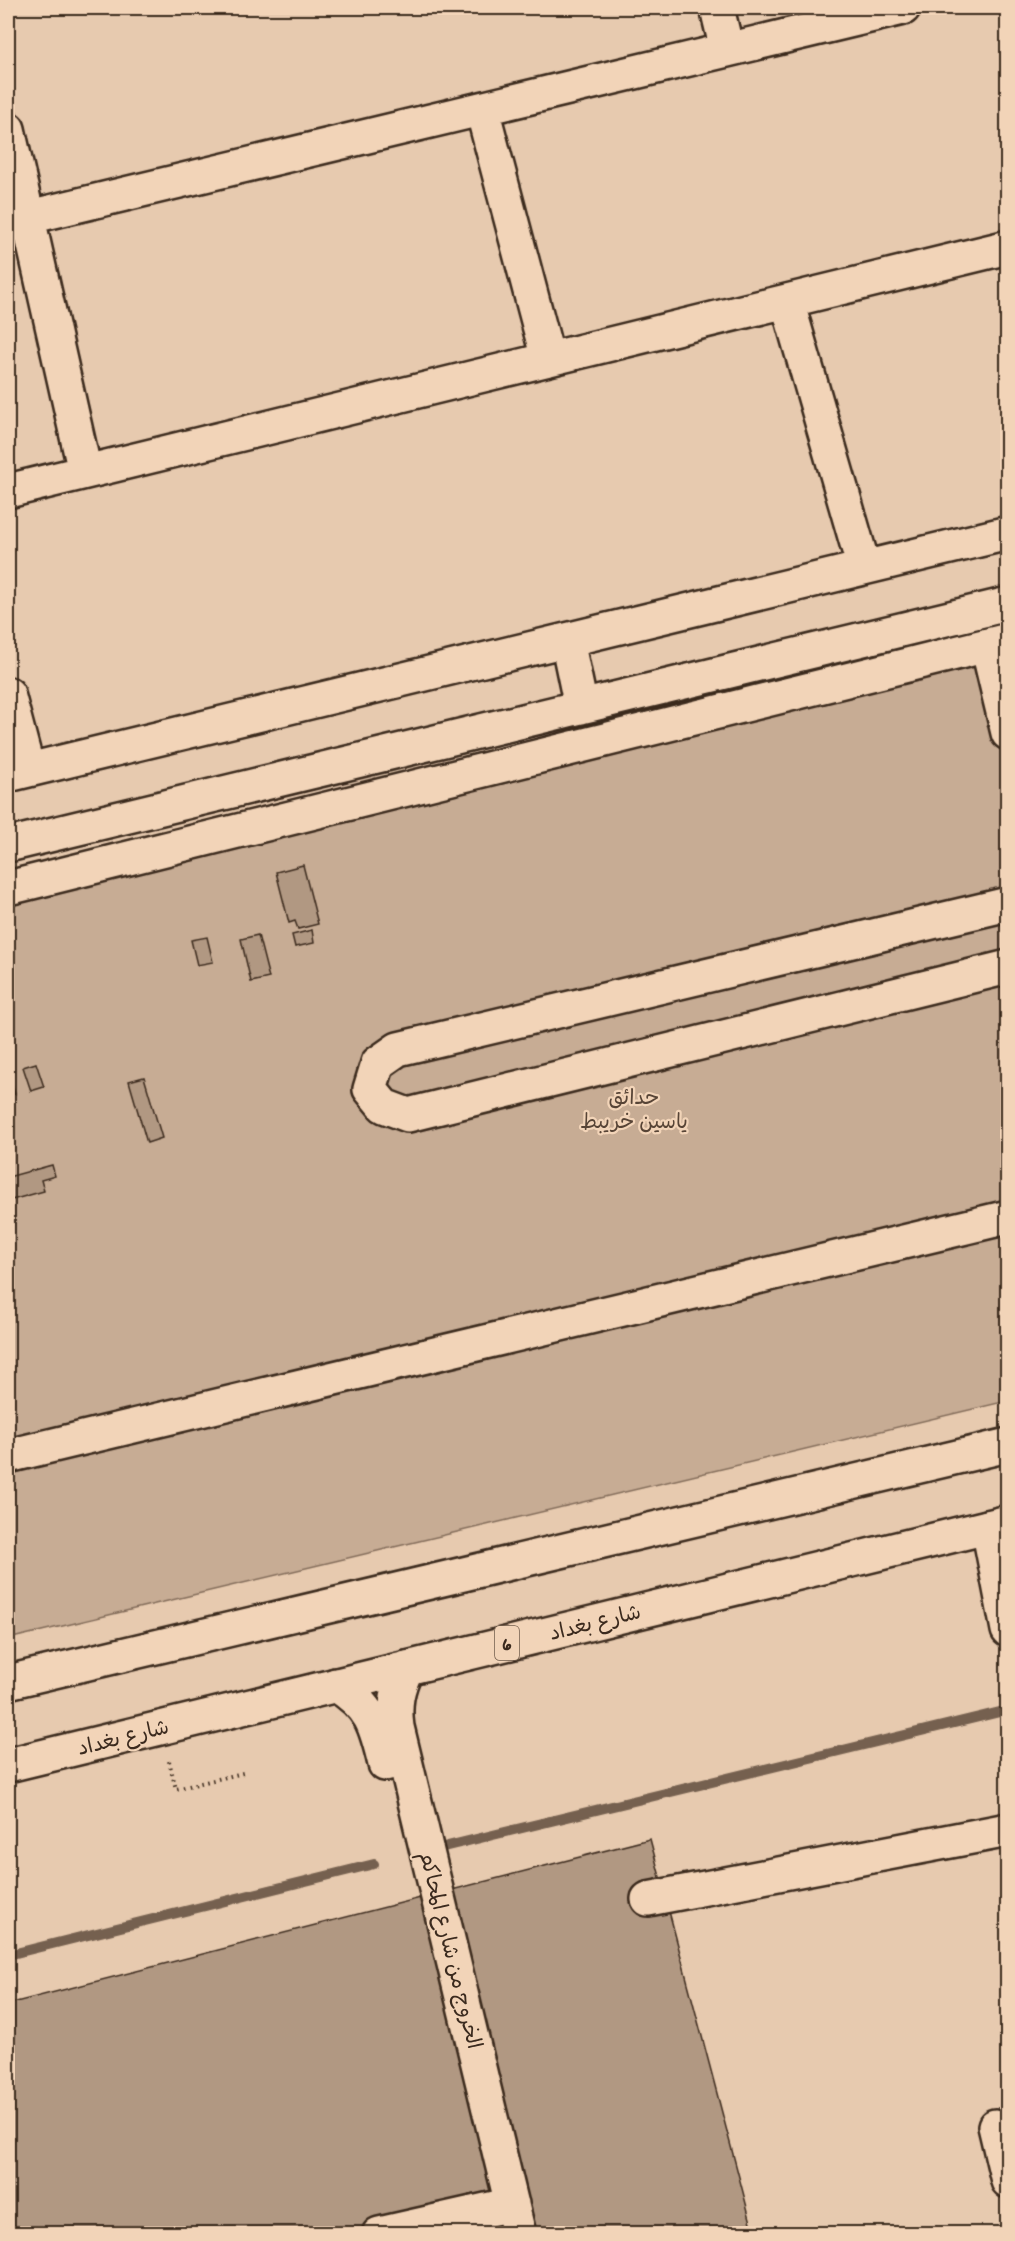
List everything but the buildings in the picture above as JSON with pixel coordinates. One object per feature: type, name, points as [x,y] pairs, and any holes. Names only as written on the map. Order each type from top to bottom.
[{"type":"main road","points":[[717,8],[727,50]]},
{"type":"main road","points":[[29,217],[903,8]]},
{"type":"main road","points":[[482,109],[548,359]]},
{"type":"main road","points":[[8,129],[85,472]]},
{"type":"main road","points":[[8,491],[1008,247]]},
{"type":"main road","points":[[787,301],[864,568]]},
{"type":"main road","points":[[8,694],[18,772],[1008,533]]},
{"type":"main road","points":[[8,845],[1008,604]]},
{"type":"main road","points":[[567,640],[581,707]]},
{"type":"main road","points":[[8,888],[997,642],[1008,733]]},
{"type":"main road","points":[[1008,904],[398,1049],[378,1063],[370,1089],[384,1106],[408,1115],[1008,967]]},
{"type":"main road","points":[[8,1456],[1008,1217]]},
{"type":"main road","points":[[8,1682],[1008,1445]]},
{"type":"main road","points":[[998,1525],[1008,1630]]},
{"type":"main road","name":"شارع بغداد","points":[[8,1765],[998,1525]]},
{"type":"main road","name":"الخروج من شارع المحاكم","points":[[407,1668],[396,1695],[397,1726],[506,2220]]},
{"type":"main road","points":[[336,1685],[362,1704],[378,1731],[506,2220],[379,2234]]},
{"type":"main road","points":[[648,1899],[1008,1830]]},
{"type":"main road","points":[[995,2126],[1008,2181]]},
{"type":"path","points":[[176,1789],[243,1773]]},
{"type":"green space","name":"حدائق ياسين خريبط","points":[[1007,635],[1007,1401],[8,1639],[8,879]]},
{"type":"waterway","points":[[431,1850],[1008,1710]]},
{"type":"waterway","points":[[8,1955],[374,1864]]}]
